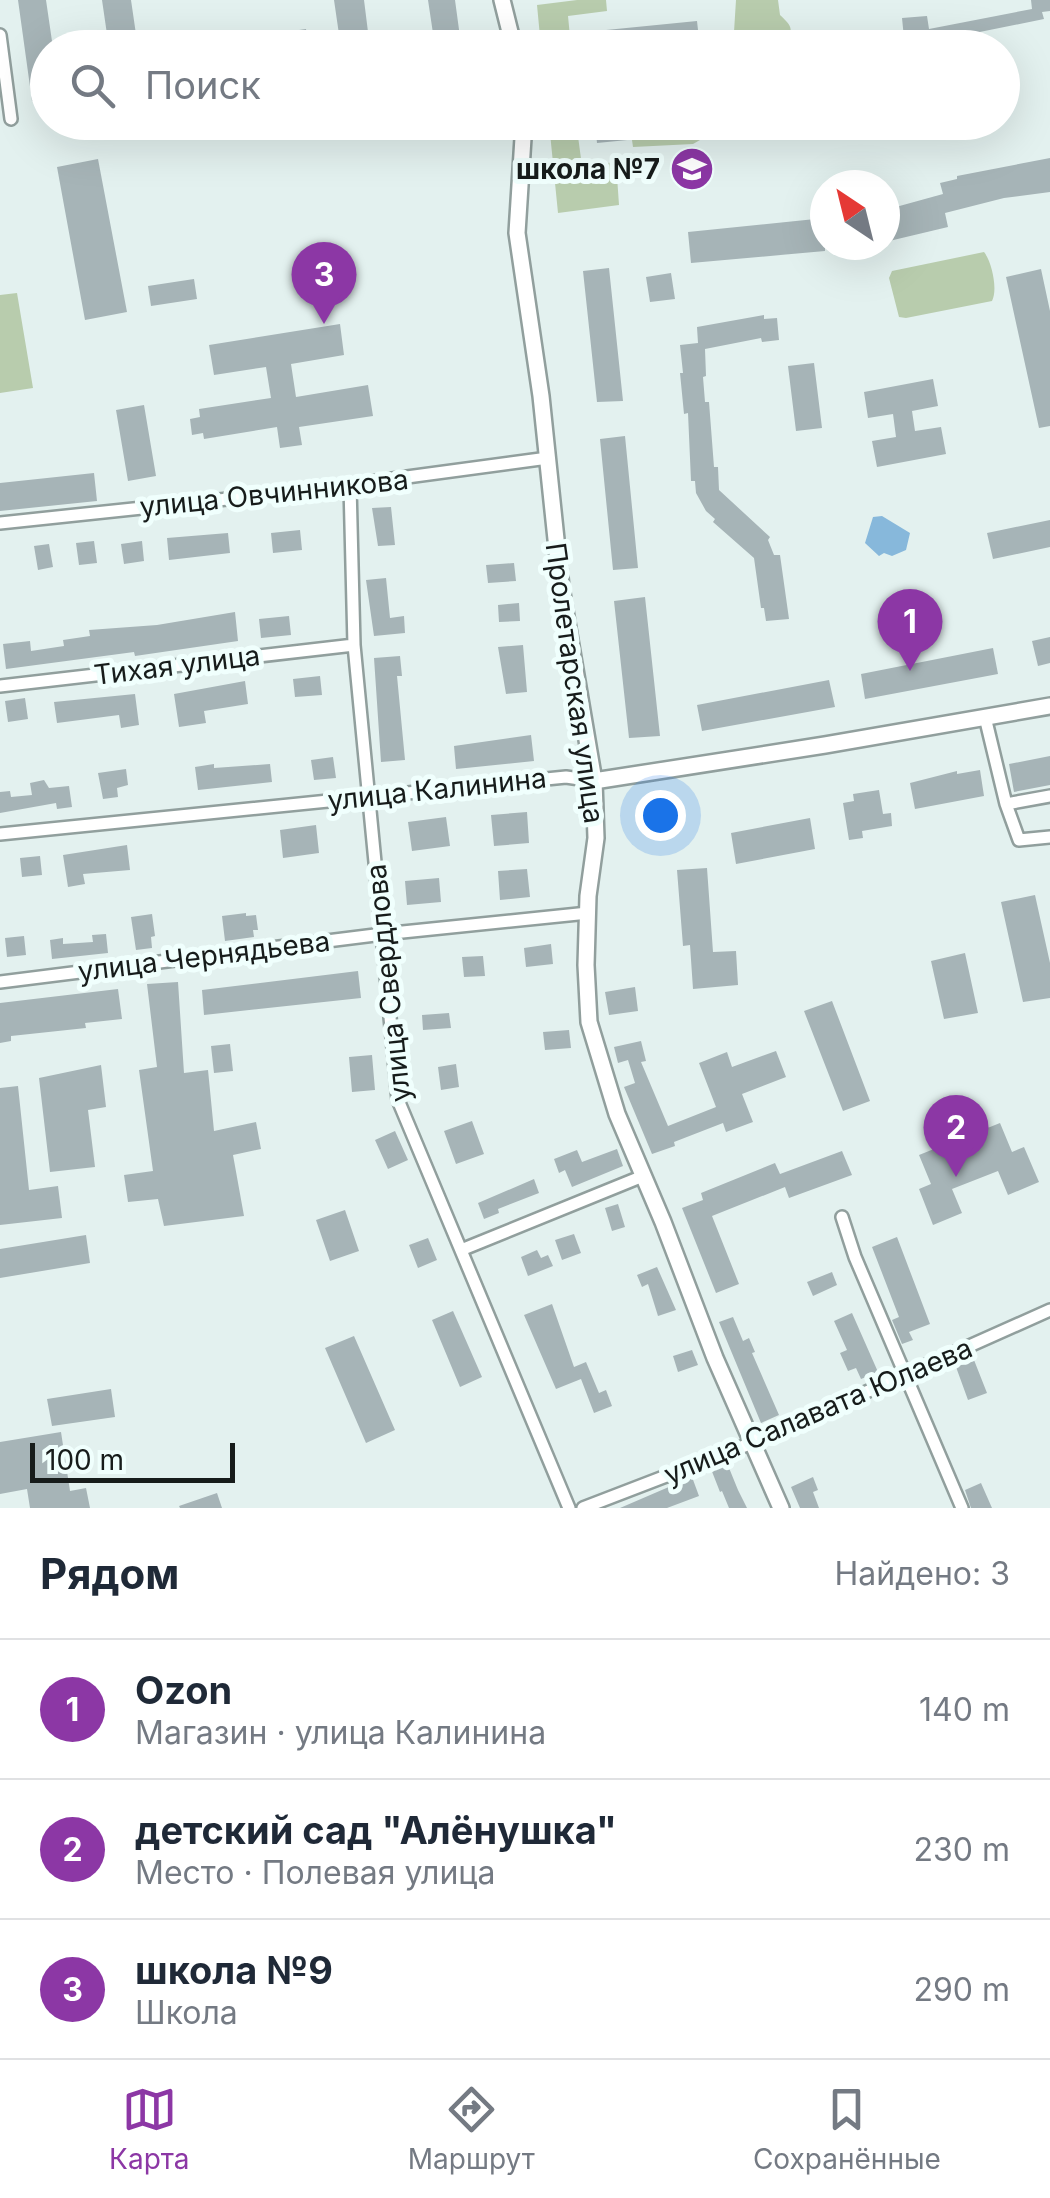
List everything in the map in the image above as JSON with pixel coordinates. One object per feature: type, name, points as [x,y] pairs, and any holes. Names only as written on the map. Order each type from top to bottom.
[{"type":"street","points":[[502,0],[510,30]]},
{"type":"street","points":[[0,35],[12,119]]},
{"type":"street","name":"Пролетарская улица","points":[[523,140],[517,233],[548,458],[561,587],[594,780],[596,838],[588,912],[589,1022],[598,1058],[714,1358],[781,1508]]},
{"type":"street","name":"улица Овчинникова","points":[[0,523],[350,485],[548,458]]},
{"type":"street","name":"улица Свердлова","points":[[350,485],[354,645],[398,1100],[569,1508]]},
{"type":"street","name":"Тихая улица","points":[[0,686],[354,645]]},
{"type":"street","name":"улица Калинина","points":[[0,834],[566,776],[594,780],[1050,706]]},
{"type":"street","points":[[985,717],[1019,840],[1050,836]]},
{"type":"street","points":[[1006,804],[1050,796]]},
{"type":"street","name":"улица Чернядьева","points":[[0,982],[588,912]]},
{"type":"street","points":[[460,1250],[643,1176]]},
{"type":"street","points":[[842,1218],[962,1508]]},
{"type":"street","name":"улица Салавата Юлаева","points":[[584,1508],[752,1443],[1050,1310]]},
{"type":"green space","points":[[606,0],[607,11],[568,16],[569,30],[539,30],[537,5]]},
{"type":"green space","points":[[736,0],[778,0],[780,15],[790,28],[790,30],[734,30]]},
{"type":"green space","points":[[551,140],[578,140],[582,166],[616,162],[619,205],[558,213]]},
{"type":"green space","points":[[632,140],[700,140],[693,144],[633,147]]},
{"type":"green space","points":[[984,252],[993,276],[992,301],[899,317],[889,278],[892,271]]},
{"type":"green space","points":[[17,293],[33,388],[0,393],[0,295]]},
{"type":"water","points":[[882,516],[910,533],[906,550],[879,556],[865,543],[873,517]]},
{"type":"building","points":[[18,0],[46,0],[50,30],[30,30],[30,87]]},
{"type":"building","points":[[102,0],[131,0],[135,30],[106,30]]},
{"type":"building","points":[[334,0],[364,0],[368,30],[338,30]]},
{"type":"building","points":[[428,0],[455,0],[459,30],[432,30]]},
{"type":"building","points":[[1031,0],[1050,0],[1050,11],[1042,12],[1044,19],[989,30],[903,30],[902,18],[927,16],[929,29],[1032,9]]},
{"type":"building","points":[[697,21],[698,30],[606,30]]},
{"type":"building","points":[[1050,158],[1050,192],[1004,198],[945,213],[948,227],[900,238],[900,206],[943,194],[940,183],[957,176]]},
{"type":"building","points":[[98,159],[127,312],[85,320],[57,167]]},
{"type":"building","points":[[810,220],[810,252],[691,263],[688,232]]},
{"type":"building","points":[[609,268],[623,401],[597,402],[583,271]]},
{"type":"building","points":[[1041,269],[1050,311],[1050,426],[1039,428],[1006,277]]},
{"type":"building","points":[[671,273],[675,299],[650,302],[646,277]]},
{"type":"building","points":[[194,279],[197,299],[151,306],[148,286]]},
{"type":"building","points":[[764,315],[764,319],[777,318],[779,340],[762,342],[761,338],[705,349],[703,377],[719,490],[770,537],[774,555],[780,555],[789,619],[766,621],[754,558],[713,522],[715,519],[696,493],[695,481],[691,481],[688,413],[684,414],[680,373],[680,345],[698,343],[697,327]]},
{"type":"building","points":[[340,324],[344,355],[291,364],[296,397],[368,385],[373,416],[299,427],[302,445],[280,448],[277,427],[204,439],[203,433],[192,435],[190,419],[200,417],[199,409],[271,398],[266,367],[214,375],[209,345]]},
{"type":"building","points":[[814,363],[822,428],[796,431],[788,366]]},
{"type":"building","points":[[933,379],[938,406],[912,411],[915,431],[941,427],[946,454],[877,467],[872,441],[896,437],[893,414],[868,418],[864,392]]},
{"type":"building","points":[[144,405],[156,476],[128,481],[116,410]]},
{"type":"building","points":[[625,436],[638,568],[613,570],[600,439]]},
{"type":"building","points":[[94,473],[97,501],[0,511],[0,483]]},
{"type":"building","points":[[391,507],[395,545],[378,546],[372,508]]},
{"type":"building","points":[[1050,520],[1050,547],[993,559],[987,533]]},
{"type":"building","points":[[300,530],[302,550],[273,553],[271,533]]},
{"type":"building","points":[[228,533],[230,553],[169,560],[167,538]]},
{"type":"building","points":[[94,541],[97,563],[79,565],[76,543]]},
{"type":"building","points":[[142,541],[144,561],[124,564],[121,544]]},
{"type":"building","points":[[49,544],[53,567],[38,570],[34,546]]},
{"type":"building","points":[[514,563],[516,581],[488,583],[486,565]]},
{"type":"building","points":[[386,578],[390,618],[404,616],[405,633],[374,636],[366,580]]},
{"type":"building","points":[[645,597],[660,736],[629,738],[614,601]]},
{"type":"building","points":[[519,603],[520,621],[499,622],[498,605]]},
{"type":"building","points":[[235,612],[238,641],[6,669],[3,644],[30,641],[31,651],[64,646],[63,640],[90,636],[89,630],[157,625]]},
{"type":"building","points":[[289,616],[291,635],[261,638],[259,619]]},
{"type":"building","points":[[1050,637],[1050,663],[1038,666],[1032,641]]},
{"type":"building","points":[[523,645],[527,692],[506,694],[498,647]]},
{"type":"building","points":[[993,648],[998,674],[865,699],[861,674]]},
{"type":"building","points":[[400,656],[402,676],[397,676],[405,760],[381,762],[374,658]]},
{"type":"building","points":[[320,676],[322,695],[295,697],[293,679]]},
{"type":"building","points":[[829,680],[835,707],[702,731],[697,705]]},
{"type":"building","points":[[245,681],[248,704],[204,711],[206,723],[179,727],[174,694]]},
{"type":"building","points":[[135,694],[139,725],[121,728],[119,715],[57,723],[54,702]]},
{"type":"building","points":[[25,698],[28,719],[8,722],[5,701]]},
{"type":"building","points":[[531,735],[534,761],[456,769],[454,746]]},
{"type":"building","points":[[1050,756],[1050,785],[1014,792],[1009,764]]},
{"type":"building","points":[[333,757],[336,778],[314,780],[311,760]]},
{"type":"building","points":[[214,764],[214,768],[270,764],[272,782],[198,790],[195,767]]},
{"type":"building","points":[[126,769],[128,785],[117,788],[118,797],[103,799],[98,773]]},
{"type":"building","points":[[980,770],[984,796],[915,809],[910,783],[957,771]]},
{"type":"building","points":[[44,780],[49,788],[69,786],[72,807],[57,809],[56,803],[0,813],[0,792],[10,791],[11,797],[32,795],[30,783]]},
{"type":"building","points":[[879,790],[883,814],[891,813],[892,826],[862,831],[863,838],[849,840],[843,803],[854,801],[853,794]]},
{"type":"building","points":[[527,812],[529,843],[494,846],[491,815]]},
{"type":"building","points":[[446,817],[450,846],[412,851],[408,822]]},
{"type":"building","points":[[810,818],[815,849],[736,864],[731,833]]},
{"type":"building","points":[[316,825],[319,853],[283,858],[280,830]]},
{"type":"building","points":[[127,845],[130,870],[83,874],[85,884],[68,887],[63,855]]},
{"type":"building","points":[[40,856],[42,875],[22,877],[20,858]]},
{"type":"building","points":[[707,868],[713,952],[736,951],[738,985],[693,989],[690,945],[683,946],[677,870]]},
{"type":"building","points":[[527,869],[530,897],[500,900],[498,871]]},
{"type":"building","points":[[439,878],[441,902],[407,905],[405,881]]},
{"type":"building","points":[[1035,895],[1050,963],[1050,998],[1023,1002],[1001,902]]},
{"type":"building","points":[[152,914],[152,948],[136,950],[131,917]]},
{"type":"building","points":[[256,915],[258,930],[253,930],[254,937],[225,941],[222,916]]},
{"type":"building","points":[[106,934],[108,953],[52,959],[50,940],[63,938],[63,944],[93,942],[92,935]]},
{"type":"building","points":[[24,936],[26,955],[7,957],[5,938]]},
{"type":"building","points":[[551,944],[553,964],[526,967],[524,948]]},
{"type":"building","points":[[965,953],[978,1013],[944,1019],[931,961]]},
{"type":"building","points":[[483,956],[485,976],[464,977],[462,957]]},
{"type":"building","points":[[358,971],[361,998],[204,1015],[202,990]]},
{"type":"building","points":[[178,982],[184,1073],[208,1070],[214,1131],[256,1122],[261,1149],[233,1155],[244,1216],[164,1226],[158,1199],[128,1202],[124,1175],[153,1171],[139,1070],[157,1067],[147,984]]},
{"type":"building","points":[[635,987],[638,1011],[609,1015],[605,992]]},
{"type":"building","points":[[118,989],[122,1019],[85,1023],[86,1028],[11,1036],[11,1041],[0,1043],[0,1003]]},
{"type":"building","points":[[832,1001],[870,1101],[843,1111],[804,1011]]},
{"type":"building","points":[[449,1013],[451,1028],[423,1030],[422,1015]]},
{"type":"building","points":[[569,1030],[571,1048],[545,1050],[543,1032]]},
{"type":"building","points":[[641,1041],[646,1061],[641,1062],[668,1126],[716,1107],[699,1063],[727,1052],[732,1067],[776,1051],[786,1077],[742,1094],[753,1122],[726,1132],[723,1123],[652,1154],[624,1087],[635,1083],[628,1060],[618,1063],[614,1047]]},
{"type":"building","points":[[230,1044],[233,1071],[214,1073],[211,1046]]},
{"type":"building","points":[[372,1055],[375,1090],[352,1092],[349,1057]]},
{"type":"building","points":[[456,1064],[459,1087],[441,1090],[438,1067]]},
{"type":"building","points":[[101,1065],[106,1107],[88,1110],[95,1167],[50,1172],[39,1078]]},
{"type":"building","points":[[18,1086],[29,1190],[58,1186],[62,1218],[0,1225],[0,1088]]},
{"type":"building","points":[[472,1121],[484,1154],[456,1164],[444,1131]]},
{"type":"building","points":[[1000,1123],[1012,1152],[1024,1147],[1039,1182],[1008,1195],[998,1171],[952,1189],[962,1213],[933,1225],[919,1189],[931,1184],[919,1155],[949,1143],[954,1155],[975,1146],[970,1135]]},
{"type":"building","points":[[395,1131],[408,1160],[388,1169],[375,1140]]},
{"type":"building","points":[[617,1149],[623,1166],[572,1187],[565,1170],[559,1173],[554,1159],[577,1150],[582,1162]]},
{"type":"building","points":[[842,1151],[852,1175],[789,1198],[785,1187],[712,1216],[739,1284],[716,1293],[682,1208],[703,1200],[701,1193],[775,1163],[780,1174]]},
{"type":"building","points":[[534,1179],[539,1193],[498,1209],[499,1213],[484,1219],[478,1203]]},
{"type":"building","points":[[618,1204],[625,1227],[612,1231],[605,1208]]},
{"type":"building","points":[[345,1210],[359,1251],[330,1261],[316,1220]]},
{"type":"building","points":[[574,1234],[581,1253],[562,1260],[555,1240]]},
{"type":"building","points":[[86,1235],[90,1263],[0,1278],[0,1249]]},
{"type":"building","points":[[897,1237],[930,1324],[909,1332],[913,1340],[902,1344],[892,1320],[899,1317],[872,1247]]},
{"type":"building","points":[[428,1238],[437,1260],[418,1268],[409,1245]]},
{"type":"building","points":[[537,1250],[541,1258],[548,1255],[553,1266],[528,1276],[521,1257]]},
{"type":"building","points":[[657,1267],[676,1310],[658,1316],[648,1284],[642,1287],[637,1275]]},
{"type":"building","points":[[832,1272],[837,1285],[813,1296],[807,1282]]},
{"type":"building","points":[[552,1304],[574,1367],[586,1362],[599,1393],[606,1390],[612,1406],[594,1413],[581,1379],[556,1389],[524,1315]]},
{"type":"building","points":[[453,1311],[482,1377],[460,1387],[432,1320]]},
{"type":"building","points":[[852,1313],[878,1372],[861,1379],[856,1368],[848,1371],[840,1353],[847,1350],[834,1321]]},
{"type":"building","points":[[733,1317],[743,1341],[749,1338],[779,1415],[761,1423],[719,1322]]},
{"type":"building","points":[[354,1336],[395,1430],[366,1443],[325,1348]]},
{"type":"building","points":[[692,1350],[698,1365],[678,1372],[673,1356]]},
{"type":"building","points":[[974,1360],[987,1393],[968,1400],[956,1367]]},
{"type":"building","points":[[111,1389],[115,1417],[52,1426],[47,1399]]},
{"type":"building","points":[[61,1432],[70,1491],[86,1488],[90,1508],[30,1508],[27,1489],[0,1494],[0,1442]]},
{"type":"building","points":[[727,1463],[747,1508],[729,1508],[720,1492],[711,1469]]},
{"type":"building","points":[[692,1477],[699,1496],[667,1508],[620,1508]]},
{"type":"building","points":[[813,1477],[819,1508],[800,1508],[791,1487]]},
{"type":"building","points":[[981,1483],[992,1508],[971,1508],[965,1490]]},
{"type":"building","points":[[217,1493],[222,1508],[179,1506]]},
{"type":"place","name":"школа №7","points":[[692,169]]},
{"type":"place","name":"школа №9","points":[[324,324]]},
{"type":"place","name":"Ozon","points":[[910,671]]},
{"type":"place","name":"детский сад \"Алёнушка\"","points":[[956,1177]]}]
